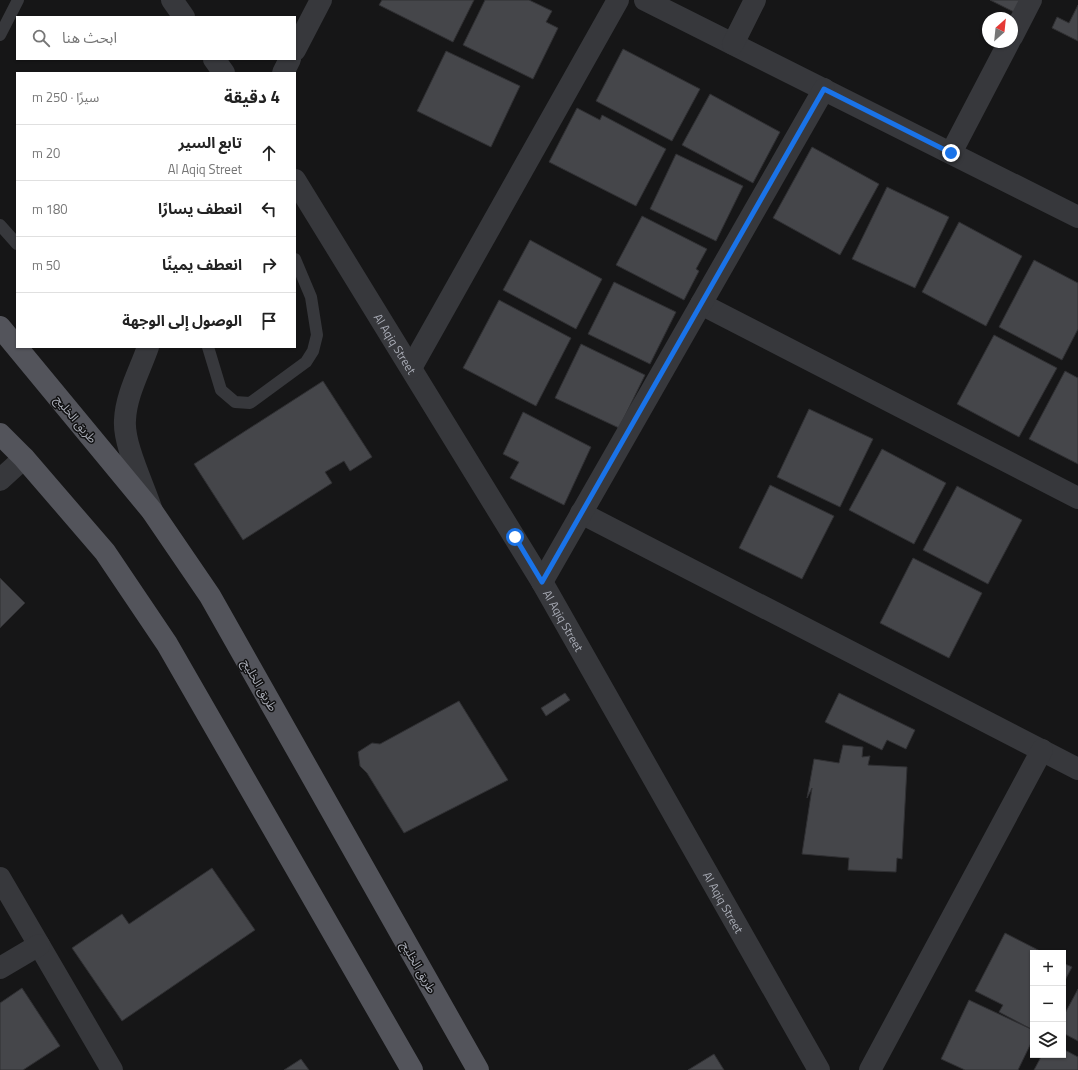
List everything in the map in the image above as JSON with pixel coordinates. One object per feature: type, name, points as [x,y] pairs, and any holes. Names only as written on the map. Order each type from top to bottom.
[{"type":"main road","name":"طريق الخليج","points":[[0,326],[16,345]]},
{"type":"main road","name":"طريق الخليج","points":[[18,348],[152,511],[210,596],[478,1070]]},
{"type":"main road","points":[[0,434],[24,458],[105,552],[167,644],[412,1070]]},
{"type":"street","points":[[172,0],[183,16]]},
{"type":"street","points":[[296,48],[320,0]]},
{"type":"street","points":[[411,368],[618,0]]},
{"type":"street","points":[[645,0],[1078,217]]},
{"type":"street","points":[[733,44],[755,0]]},
{"type":"street","points":[[1018,25],[1031,0]]},
{"type":"street","points":[[951,153],[1006,48]]},
{"type":"street","points":[[215,60],[223,72]]},
{"type":"street","points":[[284,72],[290,60]]},
{"type":"street","points":[[542,582],[824,89]]},
{"type":"street","name":"Al Aqiq Street","points":[[296,182],[542,582],[819,1070]]},
{"type":"street","points":[[701,304],[1078,498]]},
{"type":"street","points":[[0,326],[16,330]]},
{"type":"street","points":[[141,354],[125,420],[132,457],[152,511]]},
{"type":"street","points":[[0,480],[24,458]]},
{"type":"street","points":[[581,513],[1078,769]]},
{"type":"street","points":[[870,1070],[1042,750]]},
{"type":"street","points":[[0,878],[112,1070]]},
{"type":"street","points":[[0,968],[39,946]]},
{"type":"lane","points":[[0,35],[18,0]]},
{"type":"lane","points":[[0,225],[16,243]]},
{"type":"lane","points":[[208,348],[221,390],[235,402],[250,403],[306,362],[313,351],[317,335],[311,297],[296,261]]},
{"type":"building","points":[[382,0],[474,0],[453,42],[379,5]]},
{"type":"building","points":[[485,0],[529,0],[552,11],[546,22],[558,28],[533,79],[463,45]]},
{"type":"building","points":[[990,0],[1031,0],[1022,16],[1018,14],[1018,12],[1014,12]]},
{"type":"building","points":[[1078,5],[1078,41],[1052,28],[1057,17],[1069,23]]},
{"type":"building","points":[[623,49],[700,89],[672,141],[596,101]]},
{"type":"building","points":[[446,51],[520,86],[491,147],[417,111]]},
{"type":"building","points":[[710,94],[780,132],[753,183],[682,145]]},
{"type":"building","points":[[577,108],[600,120],[602,115],[666,149],[636,206],[549,162]]},
{"type":"building","points":[[812,147],[879,184],[840,255],[773,218]]},
{"type":"building","points":[[676,154],[743,186],[716,241],[650,209]]},
{"type":"building","points":[[887,187],[949,217],[915,288],[852,259]]},
{"type":"building","points":[[642,216],[707,249],[696,269],[699,271],[684,300],[616,265]]},
{"type":"building","points":[[959,222],[1022,256],[986,326],[922,292]]},
{"type":"building","points":[[530,240],[602,279],[576,329],[503,290]]},
{"type":"building","points":[[1034,260],[1078,283],[1078,329],[1062,360],[999,327]]},
{"type":"building","points":[[614,282],[676,312],[650,364],[588,334]]},
{"type":"building","points":[[499,300],[571,338],[536,406],[463,368]]},
{"type":"building","points":[[994,335],[1057,368],[1019,437],[957,404]]},
{"type":"building","points":[[581,344],[645,375],[619,428],[555,398]]},
{"type":"building","points":[[1065,371],[1078,378],[1078,464],[1029,439]]},
{"type":"building","points":[[323,381],[372,457],[350,471],[344,461],[325,472],[332,483],[243,540],[194,464]]},
{"type":"building","points":[[809,409],[873,439],[840,507],[777,477]]},
{"type":"building","points":[[523,412],[591,447],[564,505],[510,478],[519,462],[503,454]]},
{"type":"building","points":[[882,449],[946,483],[914,544],[849,510]]},
{"type":"building","points":[[770,485],[834,516],[802,579],[739,548]]},
{"type":"building","points":[[957,486],[1022,520],[988,584],[923,550]]},
{"type":"building","points":[[913,558],[982,593],[949,658],[880,623]]},
{"type":"building","points":[[0,578],[25,603],[0,628]]},
{"type":"building","points":[[565,693],[570,700],[546,716],[541,708]]},
{"type":"building","points":[[839,693],[915,730],[906,749],[887,740],[882,750],[825,722]]},
{"type":"building","points":[[459,701],[508,780],[404,833],[367,773],[360,766],[358,752],[372,743],[380,744]]},
{"type":"building","points":[[843,745],[863,747],[862,757],[870,756],[868,765],[907,767],[902,859],[897,858],[896,872],[848,870],[849,858],[802,854],[812,788],[807,798],[814,759],[839,763]]},
{"type":"building","points":[[212,868],[255,930],[122,1021],[72,948],[122,914],[129,924]]},
{"type":"building","points":[[1005,933],[1038,950],[1030,950],[1030,1028],[999,1012],[1003,1005],[975,991]]},
{"type":"building","points":[[1066,964],[1072,967],[1066,978]]},
{"type":"building","points":[[22,988],[60,1046],[23,1070],[0,1070],[0,1003]]},
{"type":"building","points":[[1078,989],[1078,1041],[1066,1035],[1066,1011]]},
{"type":"building","points":[[969,1000],[1030,1029],[1030,1045],[1018,1070],[965,1070],[941,1059]]},
{"type":"building","points":[[1066,1051],[1078,1057],[1078,1070],[1034,1070],[1040,1058],[1066,1058]]},
{"type":"building","points":[[714,1054],[724,1070],[688,1070]]},
{"type":"building","points":[[301,1059],[309,1070],[284,1070]]},
{"type":"route","points":[[515,537],[542,582],[824,89],[951,153]]}]
